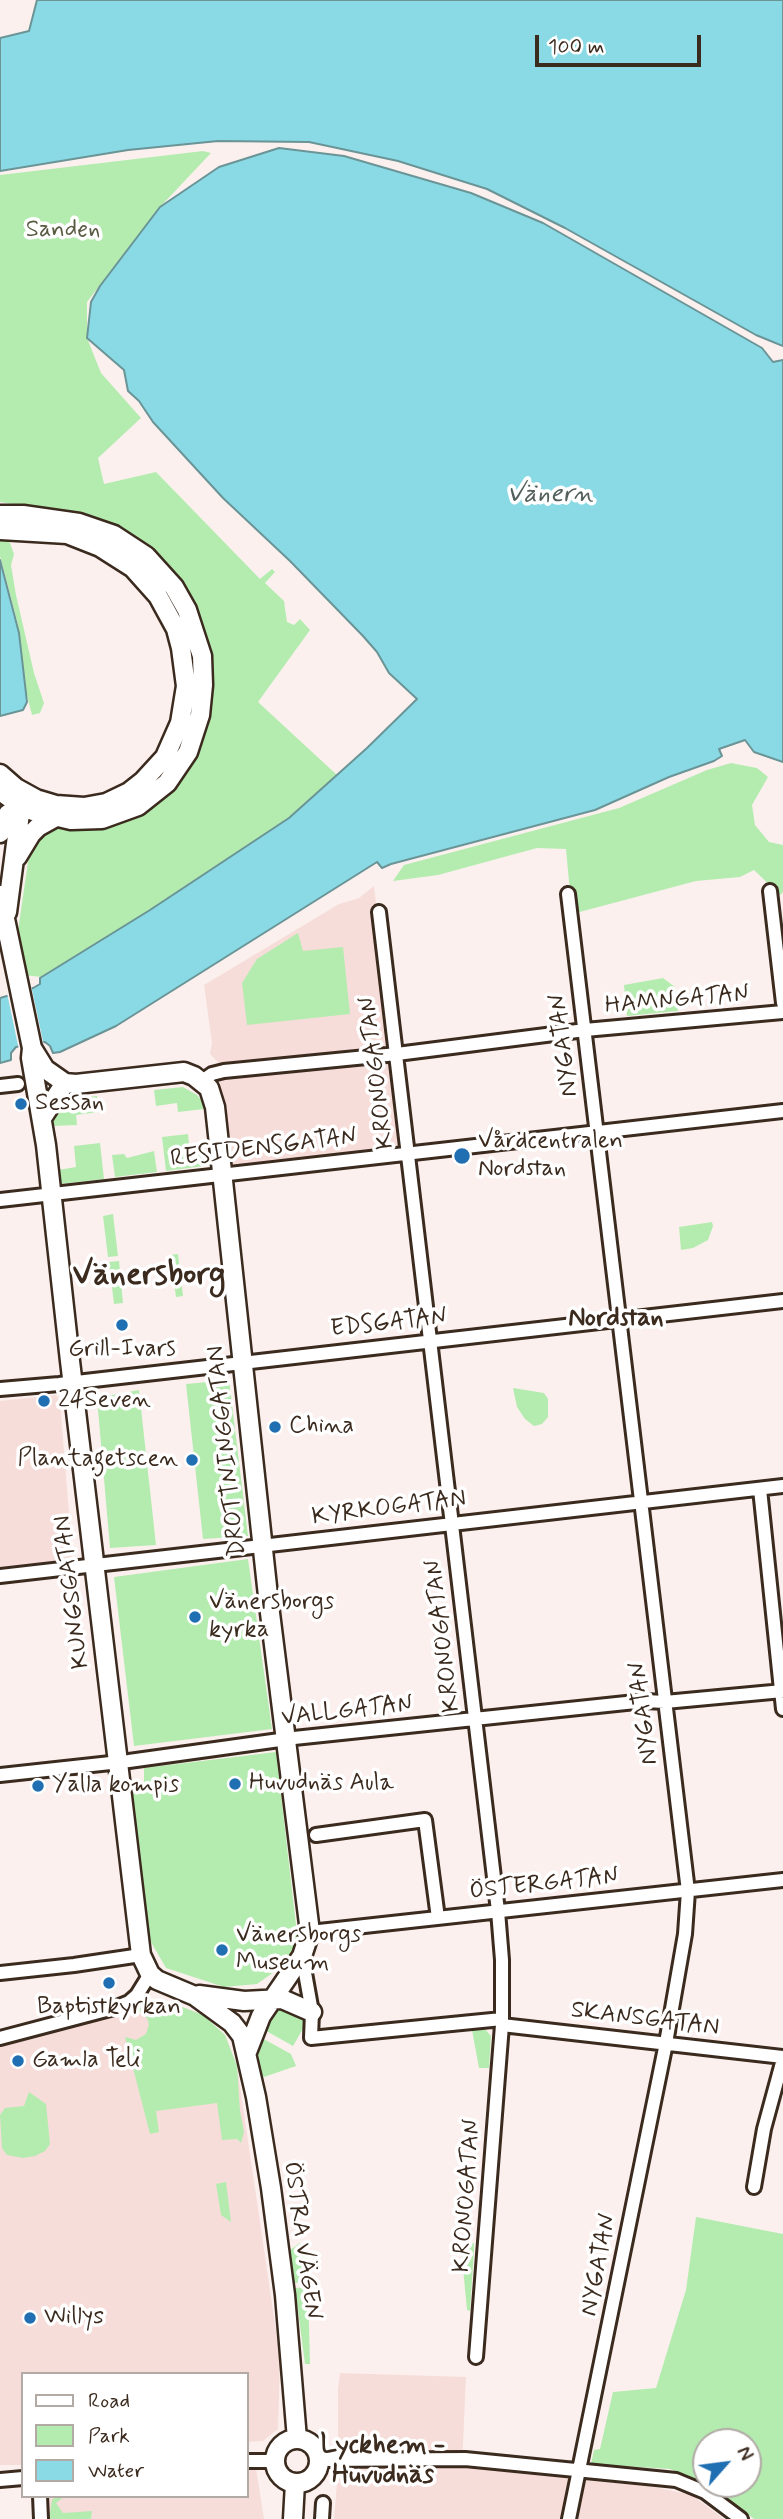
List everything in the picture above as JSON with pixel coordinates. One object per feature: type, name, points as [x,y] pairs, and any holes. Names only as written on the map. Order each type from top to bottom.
[{"type":"street","points":[[0,515],[23,515],[79,523],[107,532],[135,547],[155,564],[181,598],[192,623],[202,656],[203,700],[197,729],[188,752],[167,783],[148,799],[118,814],[86,821],[56,817],[28,802],[2,782]]},
{"type":"street","points":[[0,530],[67,534],[100,547],[125,562],[147,582],[168,613],[185,667],[184,705],[174,741],[160,764],[143,782],[130,792],[98,805],[70,808],[28,802],[8,814],[0,833]]},
{"type":"street","points":[[6,922],[13,863],[28,802]]},
{"type":"street","points":[[13,863],[31,834],[56,817]]},
{"type":"street","points":[[770,891],[783,1003]]},
{"type":"street","name":"NYGATAN","points":[[568,894],[688,1891],[685,1934],[666,2043],[569,2519]]},
{"type":"street","points":[[0,895],[32,1048],[45,1069],[65,1083],[76,1084],[173,1072],[184,1072],[202,1081]]},
{"type":"street","name":"KRONOGATAN","points":[[379,912],[502,1960],[502,2022],[476,2357]]},
{"type":"street","name":"HAMNGATAN","points":[[202,1081],[219,1071],[397,1054],[585,1030],[783,1012]]},
{"type":"street","name":"KUNGSGATAN","points":[[32,1048],[26,1079],[42,1118],[141,1955],[150,1974]]},
{"type":"street","points":[[0,1086],[26,1079]]},
{"type":"street","name":"DROTTNINGGATAN","points":[[202,1081],[209,1088],[215,1108],[263,1545],[310,1932],[302,1956],[261,2016],[247,2052]]},
{"type":"street","points":[[42,1118],[65,1083]]},
{"type":"street","name":"RESIDENSGATAN","points":[[0,1200],[783,1111]]},
{"type":"street","name":"EDSGATAN","points":[[0,1388],[783,1301]]},
{"type":"street","name":"KYRKOGATAN","points":[[0,1576],[783,1486]]},
{"type":"street","points":[[760,1489],[783,1709]]},
{"type":"street","name":"VALLGATAN","points":[[0,1775],[286,1739],[645,1701],[665,1702],[782,1691]]},
{"type":"street","points":[[316,1835],[425,1820],[438,1918]]},
{"type":"street","name":"ÖSTERGATAN","points":[[310,1932],[783,1880]]},
{"type":"street","points":[[0,1973],[141,1955]]},
{"type":"street","points":[[302,1956],[312,2012]]},
{"type":"street","points":[[0,2038],[129,2002],[137,1995],[150,1974],[195,1996],[232,2023],[239,2031],[247,2052]]},
{"type":"street","points":[[195,1996],[209,1995],[244,2001],[271,1999],[291,2002],[312,2012]]},
{"type":"street","name":"SKANSGATAN","points":[[312,2012],[311,2038],[502,2022],[783,2058]]},
{"type":"street","name":"ÖSTRA VÄGEN","points":[[247,2052],[271,2188],[286,2307],[298,2438]]},
{"type":"street","points":[[754,2187],[764,2129],[783,2058]]},
{"type":"street","points":[[298,2438],[313,2445],[319,2460],[318,2469],[312,2477],[295,2483],[286,2480],[279,2473],[275,2461],[283,2444],[298,2438]]},
{"type":"street","points":[[319,2460],[466,2459],[676,2480],[705,2493],[741,2519]]},
{"type":"street","points":[[248,2461],[275,2461]]},
{"type":"street","points":[[0,2480],[21,2479]]},
{"type":"street","points":[[293,2519],[295,2483]]},
{"type":"street","points":[[40,2498],[41,2519]]},
{"type":"street","points":[[322,2519],[323,2503]]},
{"type":"shaded area","points":[[374,886],[393,1049],[222,1066],[210,1054],[212,1043],[204,985],[339,904],[359,898]]},
{"type":"shaded area","points":[[394,1053],[405,1152],[225,1173],[206,1081],[221,1071]]},
{"type":"shaded area","points":[[56,1395],[60,1401],[73,1564],[0,1573],[0,1401]]},
{"type":"shaded area","points":[[167,2001],[203,2015],[225,2035],[237,2066],[280,2358],[278,2429],[263,2441],[248,2442],[248,2372],[21,2372],[21,2465],[0,2465],[0,2041],[113,2015],[144,2003]]},
{"type":"shaded area","points":[[340,2373],[466,2377],[462,2466],[654,2487],[692,2495],[692,2498],[696,2498],[724,2519],[334,2519],[338,2472]]},
{"type":"shaded area","points":[[256,2468],[264,2519],[49,2519],[47,2498],[248,2498],[248,2469]]},
{"type":"green space","name":"Sanden","points":[[203,151],[211,153],[160,207],[87,302],[87,338],[101,373],[141,418],[98,458],[104,484],[156,472],[260,579],[272,569],[275,572],[265,583],[284,601],[287,622],[294,625],[300,619],[310,630],[258,702],[337,775],[290,818],[150,910],[42,977],[23,975],[18,952],[18,931],[30,848],[48,828],[95,828],[130,819],[156,804],[176,786],[202,744],[212,702],[212,672],[206,638],[193,604],[180,582],[145,545],[114,525],[89,517],[0,502],[0,175]]},
{"type":"green space","points":[[0,537],[10,543],[14,554],[11,565],[16,595],[34,673],[44,703],[40,713],[32,715],[25,687],[18,625],[0,556]]},
{"type":"green space","points":[[731,763],[757,768],[768,777],[752,805],[755,825],[769,842],[783,845],[783,892],[780,895],[754,870],[740,877],[696,881],[572,914],[566,849],[537,848],[438,875],[393,881],[404,865],[619,808],[707,770]]},
{"type":"green space","points":[[298,933],[303,951],[343,947],[350,1014],[247,1025],[242,983],[257,959]]},
{"type":"green space","points":[[663,978],[675,987],[678,1011],[627,1016],[624,985]]},
{"type":"green space","points":[[183,1087],[197,1095],[204,1109],[178,1112],[177,1103],[156,1106],[154,1090]]},
{"type":"green space","points":[[97,1096],[98,1112],[76,1115],[77,1125],[53,1126],[52,1116],[67,1099]]},
{"type":"green space","points":[[188,1134],[190,1154],[210,1152],[211,1165],[166,1171],[162,1137]]},
{"type":"green space","points":[[100,1143],[104,1179],[60,1184],[58,1170],[76,1167],[74,1146]]},
{"type":"green space","points":[[154,1151],[157,1172],[115,1177],[112,1155],[124,1154],[127,1158]]},
{"type":"green space","points":[[113,1214],[118,1256],[108,1257],[103,1216]]},
{"type":"green space","points":[[712,1222],[708,1240],[693,1248],[681,1250],[679,1227]]},
{"type":"green space","points":[[178,1254],[183,1296],[176,1297],[170,1255]]},
{"type":"green space","points":[[119,1261],[123,1303],[114,1304],[109,1262]]},
{"type":"green space","points":[[229,1380],[248,1536],[203,1539],[186,1384]]},
{"type":"green space","points":[[513,1388],[544,1393],[548,1399],[548,1417],[542,1424],[534,1426],[525,1419],[517,1407]]},
{"type":"green space","points":[[139,1390],[156,1545],[110,1548],[97,1398]]},
{"type":"green space","points":[[248,1559],[272,1729],[134,1746],[114,1577]]},
{"type":"green space","points":[[276,1752],[298,1942],[281,1967],[257,1984],[224,1987],[166,1968],[148,1937],[130,1786],[144,1787],[144,1768]]},
{"type":"green space","points":[[167,2001],[203,2015],[225,2035],[237,2066],[244,2132],[241,2143],[237,2139],[222,2140],[217,2103],[156,2111],[159,2132],[150,2134],[125,2037],[136,2040],[146,2034],[149,2024],[147,2018],[138,2011],[144,2003]]},
{"type":"green space","points":[[278,2006],[299,2012],[303,2020],[304,2027],[293,2046],[261,2028]]},
{"type":"green space","points":[[484,2028],[491,2036],[489,2068],[479,2068],[472,2030]]},
{"type":"green space","points":[[260,2037],[291,2054],[296,2066],[264,2077],[259,2071]]},
{"type":"green space","points":[[29,2092],[46,2104],[50,2144],[45,2151],[35,2156],[23,2158],[7,2155],[2,2148],[0,2115],[5,2108],[24,2106]]},
{"type":"green space","points":[[226,2182],[231,2222],[221,2215],[216,2184]]},
{"type":"green space","points":[[696,2217],[783,2234],[783,2519],[754,2519],[726,2498],[762,2498],[762,2428],[692,2428],[692,2478],[670,2469],[591,2464],[594,2450],[600,2449],[613,2392],[656,2388],[686,2290]]},
{"type":"green space","points":[[300,2243],[305,2243],[308,2282],[295,2283],[290,2250]]},
{"type":"green space","points":[[474,2243],[470,2311],[467,2310],[461,2247]]},
{"type":"green space","points":[[308,2287],[310,2364],[305,2364],[295,2288]]},
{"type":"green space","points":[[62,2498],[56,2503],[63,2513],[92,2511],[91,2519],[49,2519],[52,2500]]},
{"type":"water","points":[[37,0],[783,0],[783,346],[756,335],[565,228],[487,189],[398,161],[309,142],[218,141],[128,150],[0,171],[0,38],[29,31]]},
{"type":"water","name":"Vänern","points":[[279,148],[344,156],[471,193],[543,223],[762,348],[773,362],[783,360],[783,762],[754,752],[745,740],[719,749],[722,756],[714,761],[669,777],[595,810],[382,868],[377,862],[116,1026],[60,1052],[53,1053],[45,1042],[16,1047],[11,1053],[11,1060],[0,1063],[0,998],[40,984],[40,978],[150,910],[289,818],[417,699],[389,673],[377,652],[363,636],[290,561],[223,498],[153,422],[139,401],[128,391],[124,370],[87,338],[91,302],[100,286],[160,207],[219,167]]},
{"type":"water","points":[[0,560],[19,633],[27,702],[23,710],[0,716]]},
{"type":"pier","points":[[31,985],[44,1046],[19,1050],[7,993]]},
{"type":"place","name":"Sessan","points":[[21,1104]]},
{"type":"place","name":"Vårdcentralen Nordstan","points":[[462,1156]]},
{"type":"place","name":"Grill-Ivars","points":[[122,1325]]},
{"type":"place","name":"24Seven","points":[[44,1401]]},
{"type":"place","name":"China","points":[[275,1427]]},
{"type":"place","name":"Plantagetscen","points":[[192,1460]]},
{"type":"place","name":"Vänersborgs kyrka","points":[[195,1617]]},
{"type":"place","name":"Huvudnäs Aula","points":[[235,1784]]},
{"type":"place","name":"Yalla kompis","points":[[38,1786]]},
{"type":"place","name":"Vänersborgs Museum","points":[[222,1950]]},
{"type":"place","name":"Baptistkyrkan","points":[[109,1983]]},
{"type":"place","name":"Gamla Teli","points":[[18,2061]]},
{"type":"place","name":"Willys","points":[[30,2318]]},
{"type":"district","name":"Vänersborg","points":[[149,1276]]},
{"type":"district","name":"Nordstan","points":[[616,1320]]},
{"type":"district","name":"Lyckhem - Huvudnäs","points":[[383,2462]]}]
